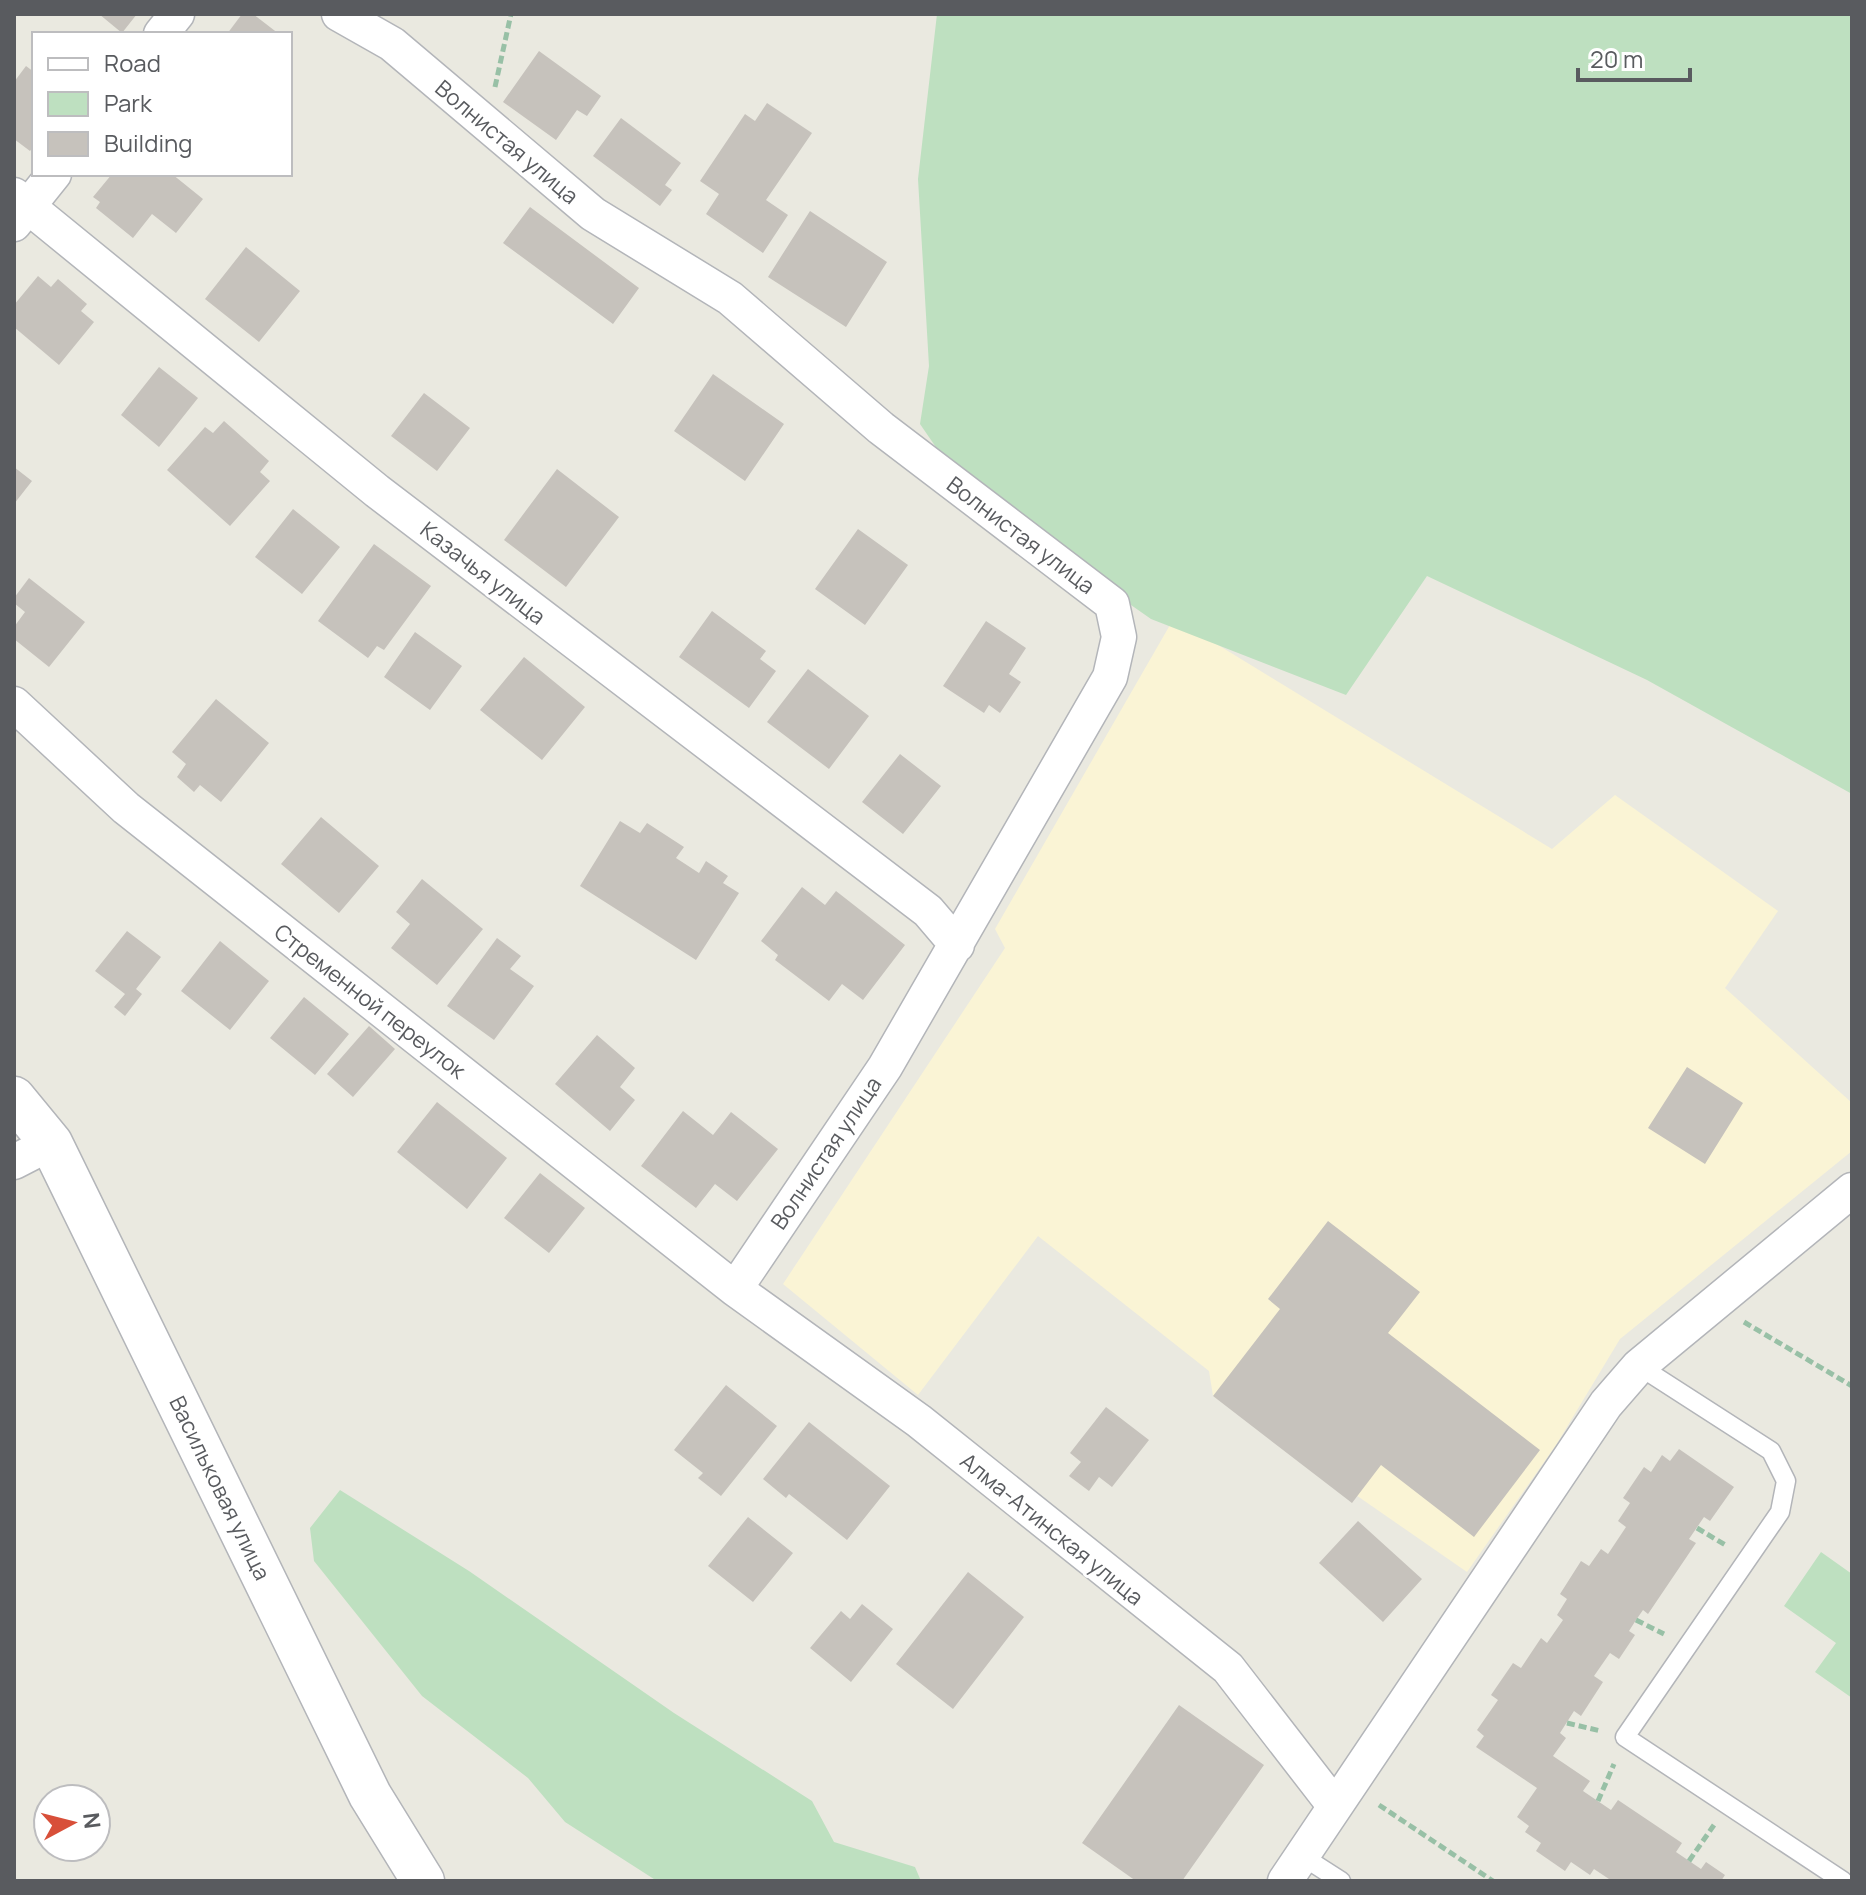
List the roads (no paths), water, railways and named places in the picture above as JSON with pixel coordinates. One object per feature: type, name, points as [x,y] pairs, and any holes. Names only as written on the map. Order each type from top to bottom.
[{"type":"street","points":[[163,32],[177,14]]},
{"type":"street","name":"Волнистая улица","points":[[339,14],[392,44],[486,127],[593,214],[730,298],[881,428],[1112,604],[1119,637],[1110,677],[885,1067],[735,1289]]},
{"type":"street","points":[[19,209],[52,176]]},
{"type":"street","name":"Казачья улица","points":[[19,209],[202,345],[377,491],[928,911],[957,945]]},
{"type":"street","name":"Стременной переулок","points":[[14,704],[126,808],[735,1289]]},
{"type":"street","name":"Васильковая улица","points":[[14,1098],[51,1143],[370,1795],[423,1881]]},
{"type":"street","points":[[14,1162],[51,1143]]},
{"type":"street","points":[[1293,1868],[1606,1404],[1639,1366],[1852,1190]]},
{"type":"street","name":"Алма-Атинская улица","points":[[735,1289],[919,1421],[1228,1668],[1341,1795]]},
{"type":"lane","points":[[1639,1366],[1771,1451],[1786,1481],[1780,1512],[1625,1737],[1843,1881]]},
{"type":"lane","points":[[1293,1868],[1341,1881]]}]
